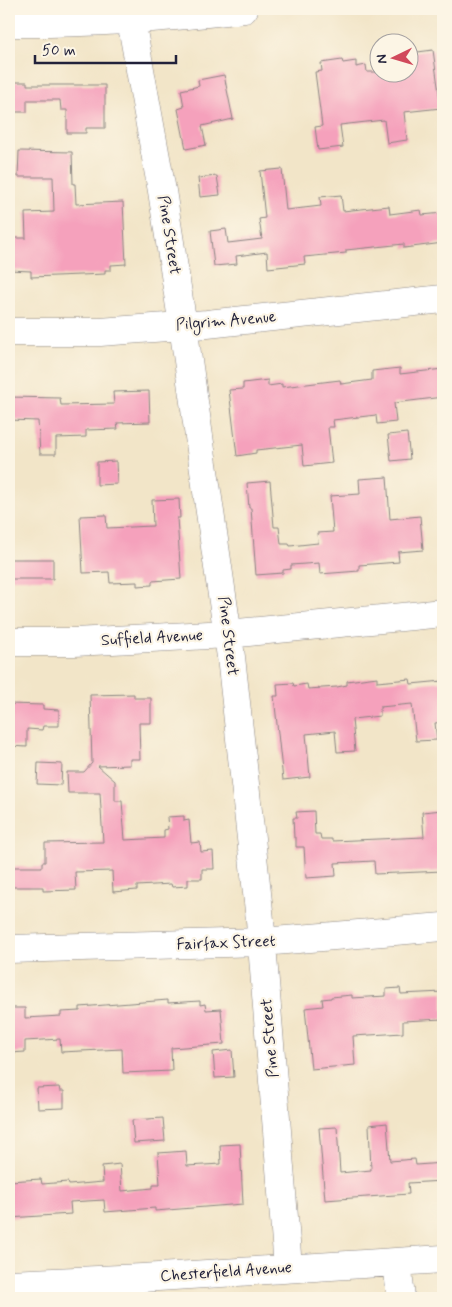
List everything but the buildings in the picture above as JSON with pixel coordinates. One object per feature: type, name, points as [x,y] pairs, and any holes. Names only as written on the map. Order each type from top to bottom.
[{"type":"street","points":[[9,24],[59,24],[129,14],[154,19],[244,9]]},
{"type":"street","name":"Pine Street","points":[[129,14],[184,326],[228,634],[249,809],[262,942],[288,1268]]},
{"type":"street","name":"Pilgrim Avenue","points":[[9,332],[100,332],[184,326],[443,299]]},
{"type":"street","name":"Suffield Avenue","points":[[9,642],[74,642],[228,634],[443,613]]},
{"type":"street","name":"Fairfax Street","points":[[9,949],[262,942],[443,928]]},
{"type":"street","name":"Chesterfield Avenue","points":[[9,1284],[143,1288],[288,1268],[443,1259]]},
{"type":"street","points":[[397,1262],[401,1298]]}]
